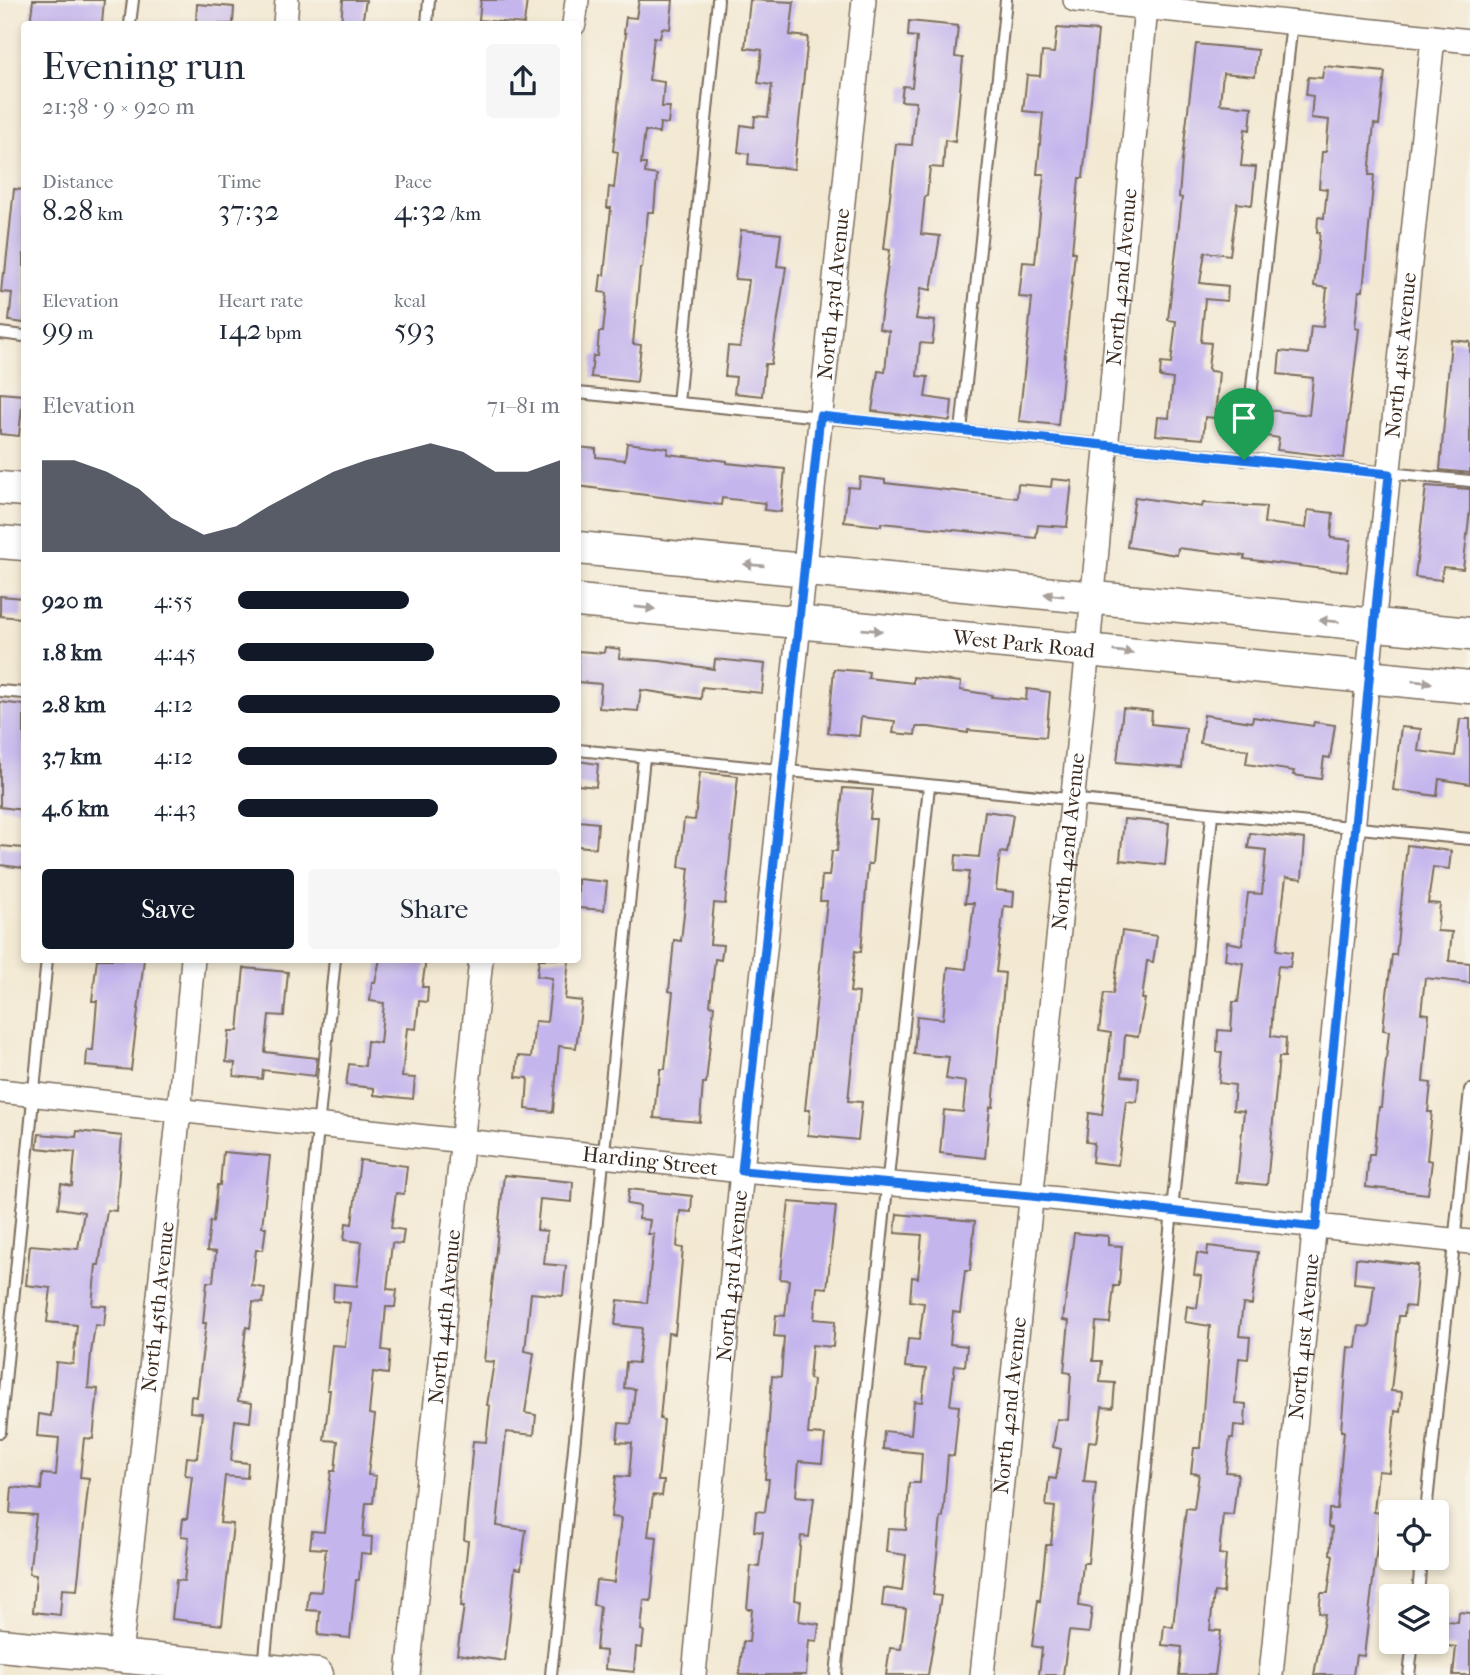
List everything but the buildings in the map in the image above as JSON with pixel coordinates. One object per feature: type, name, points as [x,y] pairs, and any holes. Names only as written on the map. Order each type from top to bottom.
[{"type":"street","points":[[285,21],[287,0]]},
{"type":"street","points":[[574,21],[577,0]]},
{"type":"street","name":"North 43rd Avenue","points":[[694,1675],[742,1171],[864,0]]},
{"type":"street","points":[[1075,0],[1470,41]]},
{"type":"street","name":"North 42nd Avenue","points":[[982,1675],[1088,649],[1146,6]]},
{"type":"street","name":"North 41st Avenue","points":[[1271,1675],[1433,37]]},
{"type":"street","points":[[0,488],[21,491]]},
{"type":"street","points":[[0,542],[21,544]]},
{"type":"street","points":[[581,548],[1470,634]]},
{"type":"street","name":"West Park Road","points":[[581,601],[1470,687]]},
{"type":"street","name":"North 45th Avenue","points":[[120,1655],[193,963]]},
{"type":"street","name":"North 44th Avenue","points":[[408,1675],[481,963]]},
{"type":"street","name":"Harding Street","points":[[0,1091],[742,1171],[1031,1196],[1462,1241]]},
{"type":"street","points":[[0,1645],[317,1675]]},
{"type":"lane","points":[[130,21],[133,0]]},
{"type":"lane","points":[[427,21],[429,0]]},
{"type":"lane","points":[[678,403],[718,0]]},
{"type":"lane","points":[[961,431],[1006,0]]},
{"type":"lane","points":[[1244,460],[1292,22]]},
{"type":"lane","points":[[0,333],[21,335]]},
{"type":"lane","points":[[581,393],[1470,481]]},
{"type":"lane","points":[[0,691],[21,693]]},
{"type":"lane","points":[[581,750],[1470,839]]},
{"type":"lane","points":[[551,1675],[644,757]]},
{"type":"lane","points":[[836,1675],[929,786]]},
{"type":"lane","points":[[1125,1675],[1212,815]]},
{"type":"lane","points":[[0,1432],[47,963]]},
{"type":"lane","points":[[263,1670],[335,963]]},
{"type":"lane","points":[[1428,1500],[1462,1241],[1470,1090]]},
{"type":"lane","points":[[1409,1675],[1412,1654]]},
{"type":"route","points":[[820,416],[1244,460],[1389,474],[1316,1227],[1031,1196],[742,1171],[820,416]]}]
